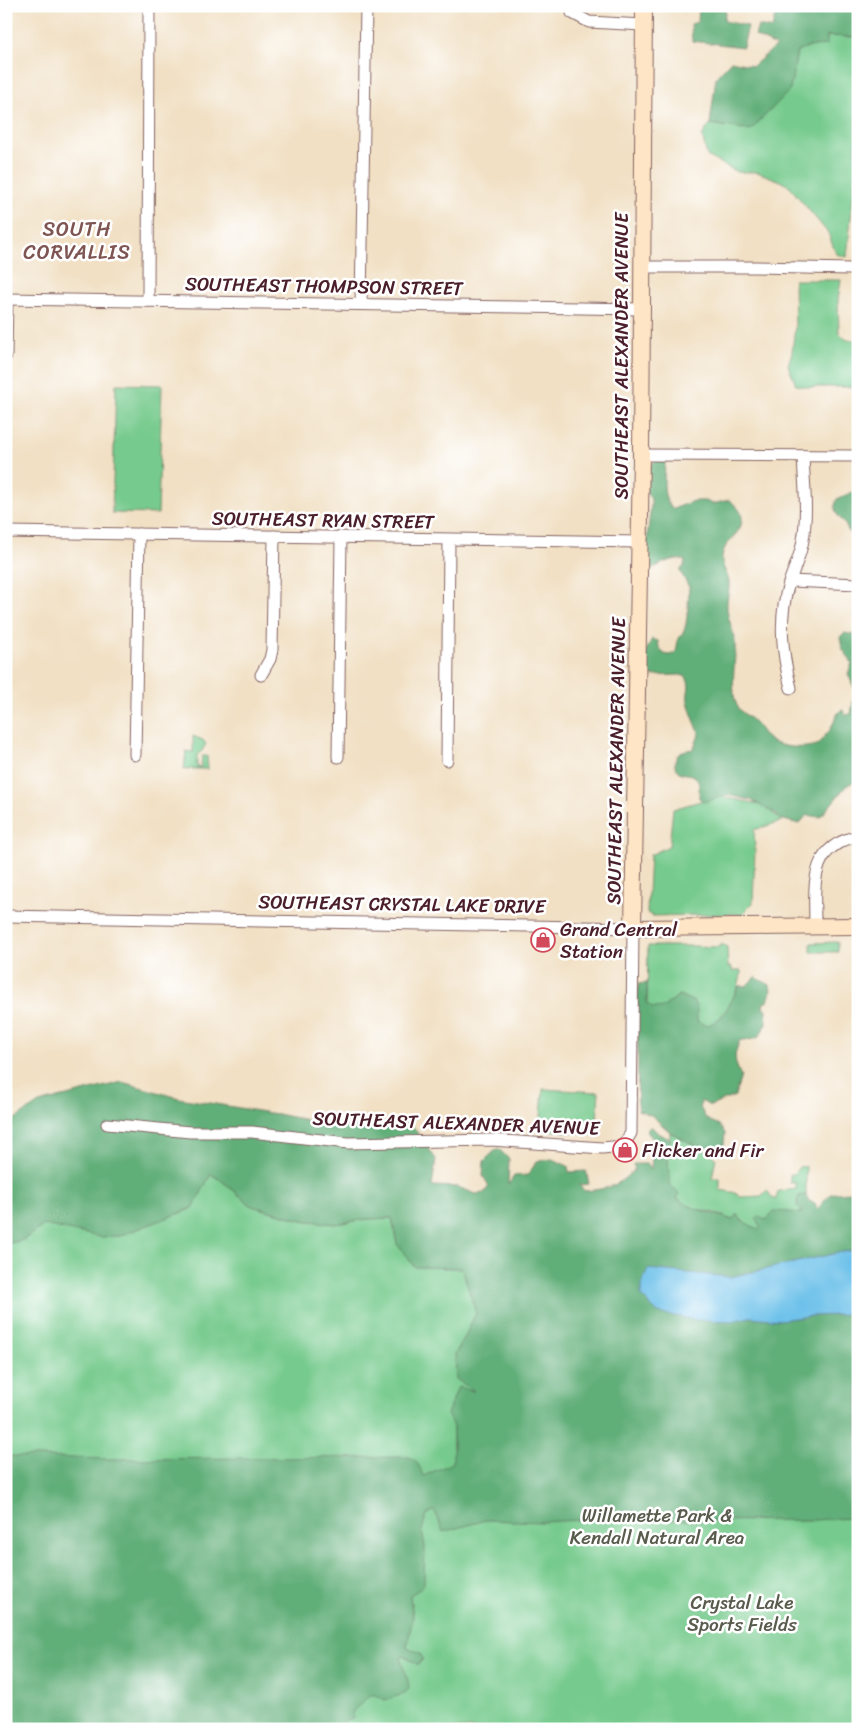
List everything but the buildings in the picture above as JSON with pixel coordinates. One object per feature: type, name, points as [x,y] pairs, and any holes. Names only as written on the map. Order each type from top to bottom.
[{"type":"street","points":[[148,301],[149,6]]},
{"type":"street","points":[[361,304],[366,6]]},
{"type":"street","name":"SOUTHEAST ALEXANDER AVENUE","points":[[106,1124],[190,1132],[252,1132],[348,1143],[491,1140],[602,1148],[623,1146],[630,1133],[641,455],[644,6]]},
{"type":"street","points":[[572,14],[589,22],[643,25]]},
{"type":"street","points":[[642,267],[755,266],[851,269],[858,271]]},
{"type":"street","points":[[6,356],[7,299]]},
{"type":"street","name":"SOUTHEAST THOMPSON STREET","points":[[7,299],[642,309]]},
{"type":"street","points":[[641,455],[858,456]]},
{"type":"street","points":[[791,688],[784,664],[782,626],[784,600],[798,561],[804,534],[803,456]]},
{"type":"street","name":"SOUTHEAST RYAN STREET","points":[[6,532],[639,542]]},
{"type":"street","points":[[135,755],[139,534]]},
{"type":"street","points":[[261,675],[270,659],[272,650],[274,536]]},
{"type":"street","points":[[338,757],[341,537]]},
{"type":"street","points":[[447,760],[450,540]]},
{"type":"street","points":[[790,582],[858,584]]},
{"type":"street","points":[[815,926],[815,886],[817,871],[822,858],[828,849],[838,842],[858,836]]},
{"type":"street","name":"SOUTHEAST CRYSTAL LAKE DRIVE","points":[[6,916],[633,928],[858,926]]},
{"type":"green space","points":[[699,6],[726,6],[724,21],[748,26],[743,47],[692,41],[691,24],[698,22]]},
{"type":"green space","points":[[753,6],[858,6],[858,37],[827,36],[827,45],[808,47],[797,52],[790,90],[751,130],[710,124],[716,77],[731,61],[753,66],[776,46],[755,36],[758,26],[772,29],[775,16],[756,12]]},
{"type":"green space","points":[[827,36],[858,37],[856,168],[847,257],[836,254],[828,233],[789,186],[757,172],[737,172],[707,156],[702,136],[710,124],[751,130],[789,90],[797,52],[808,47],[826,45]]},
{"type":"green space","points":[[794,280],[841,280],[838,300],[839,333],[847,340],[858,340],[858,387],[807,387],[796,385],[788,365],[792,352],[795,328]]},
{"type":"green space","points":[[116,384],[162,385],[158,514],[112,513]]},
{"type":"green space","points":[[659,459],[665,462],[664,481],[666,499],[673,509],[693,501],[706,501],[712,504],[729,500],[741,513],[742,524],[740,529],[726,546],[722,557],[729,582],[727,609],[735,642],[734,693],[738,708],[754,722],[769,740],[779,745],[792,747],[817,745],[830,730],[842,709],[845,715],[851,714],[855,690],[848,674],[852,663],[842,648],[840,637],[844,633],[858,635],[858,779],[846,786],[819,817],[807,815],[799,824],[780,819],[776,814],[751,800],[727,795],[704,802],[699,798],[697,779],[677,770],[675,762],[677,756],[682,751],[693,749],[699,732],[688,701],[688,681],[686,677],[681,675],[648,676],[643,663],[645,653],[652,639],[658,641],[659,647],[664,654],[670,655],[676,652],[678,640],[686,624],[688,608],[689,587],[680,571],[684,566],[685,560],[672,560],[654,567],[644,564],[651,499],[644,489],[649,468]]},
{"type":"green space","points":[[853,492],[858,494],[858,534],[851,534],[837,515],[835,509],[837,499]]},
{"type":"green space","points":[[193,736],[203,740],[206,744],[197,755],[197,767],[201,767],[202,756],[207,756],[208,769],[184,769],[186,751],[193,752]]},
{"type":"green space","points":[[718,796],[764,805],[782,821],[754,830],[753,903],[742,914],[652,916],[647,913],[650,855],[669,846],[673,809]]},
{"type":"green space","points":[[838,942],[838,952],[811,952],[811,943]]},
{"type":"green space","points":[[721,944],[727,947],[728,967],[732,967],[732,971],[741,971],[741,977],[732,1001],[717,1021],[708,1025],[697,1021],[694,1002],[679,995],[664,1007],[653,1009],[647,1005],[648,946],[720,947]]},
{"type":"green space","points":[[755,977],[770,985],[771,991],[768,1002],[764,1002],[763,1009],[767,1009],[766,1024],[759,1037],[750,1040],[740,1040],[735,1058],[741,1076],[735,1096],[710,1106],[701,1101],[700,1107],[706,1119],[719,1125],[725,1133],[724,1145],[700,1148],[670,1132],[651,1115],[638,1110],[638,984],[647,983],[647,1004],[653,1008],[664,1007],[679,995],[694,1002],[697,1009],[697,1021],[706,1025],[717,1020],[722,1015],[739,986],[746,986]]},
{"type":"green space","name":"Willamette Park & Kendall Natural Area","points":[[122,1082],[179,1098],[342,1127],[409,1121],[436,1159],[432,1186],[458,1187],[476,1194],[484,1193],[489,1186],[483,1176],[484,1161],[498,1148],[509,1159],[508,1185],[514,1176],[528,1175],[537,1161],[552,1159],[568,1166],[569,1172],[586,1171],[589,1184],[579,1185],[585,1191],[613,1186],[635,1169],[633,1164],[648,1164],[651,1169],[656,1142],[646,1131],[651,1126],[659,1134],[670,1139],[668,1162],[670,1185],[679,1194],[676,1198],[696,1209],[732,1220],[737,1214],[741,1220],[759,1230],[761,1228],[756,1219],[759,1216],[765,1220],[774,1211],[802,1213],[802,1210],[797,1206],[799,1196],[806,1195],[809,1201],[815,1203],[817,1209],[832,1194],[858,1190],[858,1515],[852,1518],[812,1520],[710,1521],[624,1518],[541,1522],[486,1520],[443,1532],[434,1510],[426,1516],[422,1531],[425,1546],[424,1584],[410,1595],[413,1616],[407,1647],[420,1653],[423,1659],[418,1665],[405,1656],[401,1657],[409,1689],[404,1694],[385,1700],[376,1695],[370,1695],[353,1711],[353,1719],[347,1719],[340,1725],[340,1729],[6,1729],[6,1456],[110,1459],[409,1457],[415,1460],[423,1476],[453,1463],[453,1427],[447,1414],[458,1387],[474,1391],[456,1379],[455,1354],[476,1313],[462,1268],[415,1267],[397,1244],[392,1218],[368,1219],[335,1224],[302,1220],[252,1206],[211,1174],[193,1208],[119,1236],[100,1237],[44,1225],[23,1240],[6,1244],[6,1125],[39,1103]]},
{"type":"green space","points":[[543,1089],[599,1092],[596,1134],[540,1130]]},
{"type":"green space","points":[[670,1132],[712,1154],[716,1158],[712,1178],[720,1178],[720,1190],[737,1193],[741,1197],[761,1196],[767,1190],[773,1199],[776,1199],[778,1191],[796,1189],[796,1183],[790,1183],[790,1174],[794,1174],[799,1167],[806,1166],[806,1195],[804,1195],[802,1213],[774,1212],[765,1220],[758,1217],[762,1228],[759,1230],[747,1224],[737,1215],[732,1220],[684,1204],[672,1190],[668,1171]]},
{"type":"green space","name":"Willamette Park & Kendall Natural Area","points":[[210,1174],[221,1180],[252,1206],[302,1220],[335,1224],[368,1219],[392,1218],[397,1244],[415,1267],[462,1268],[476,1313],[455,1354],[476,1392],[453,1427],[453,1447],[858,1242],[858,1729],[6,1729],[6,1244],[23,1240],[44,1225],[119,1236],[193,1208]]},
{"type":"water","points":[[858,1250],[858,1312],[780,1320],[750,1317],[732,1321],[697,1320],[658,1313],[641,1296],[641,1285],[648,1269],[730,1277]]},
{"type":"place","name":"Grand Central Station","points":[[543,940]]},
{"type":"place","name":"Flicker and Fir","points":[[625,1150]]},
{"type":"district","name":"SOUTH CORVALLIS","points":[[77,240]]},
{"type":"park label","name":"Crystal Lake Sports Fields","points":[[742,1613]]}]
